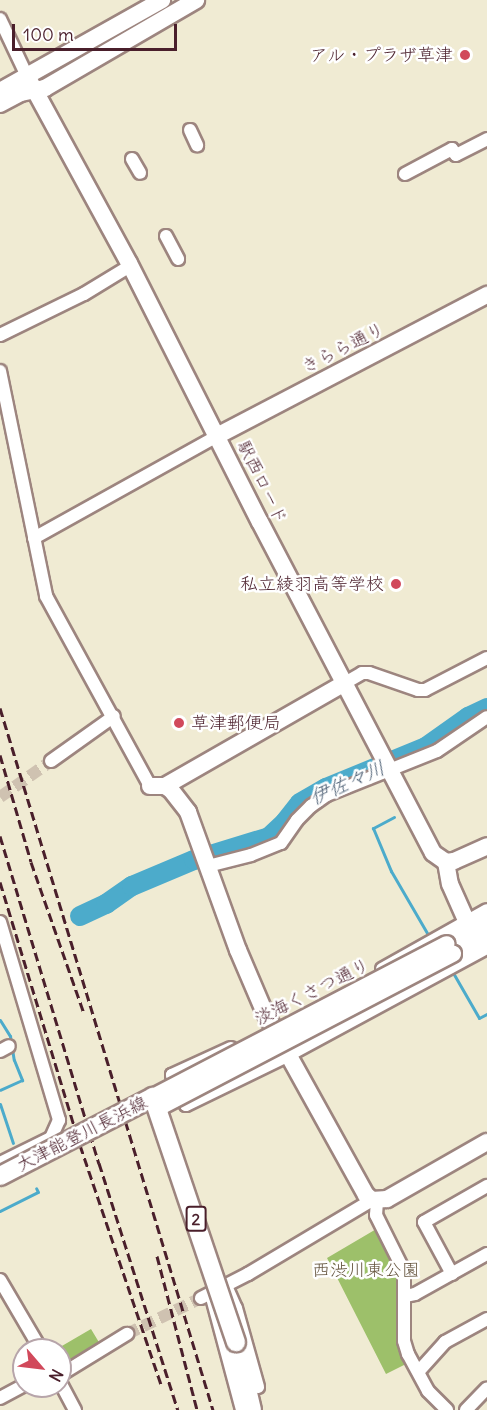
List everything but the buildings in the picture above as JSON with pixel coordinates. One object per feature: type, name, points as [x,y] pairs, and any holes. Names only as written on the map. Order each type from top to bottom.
[{"type":"main road","name":"大津能登川長浜線","points":[[0,1176],[156,1102]]},
{"type":"main road","name":"大津能登川長浜線","points":[[0,1190],[156,1102]]},
{"type":"main road","name":"大津能登川長浜線","points":[[156,1102],[236,1342],[252,1410]]},
{"type":"street","points":[[57,69],[180,0]]},
{"type":"street","points":[[0,91],[31,83],[45,88],[196,0]]},
{"type":"street","points":[[0,104],[21,93],[31,83],[154,2]]},
{"type":"street","points":[[0,19],[31,83]]},
{"type":"street","name":"駅西ロード","points":[[31,83],[130,266],[433,853],[446,862]]},
{"type":"street","points":[[190,130],[197,145]]},
{"type":"street","points":[[405,174],[452,149],[456,155],[487,139]]},
{"type":"street","points":[[132,159],[140,173]]},
{"type":"street","points":[[166,236],[178,259]]},
{"type":"street","points":[[0,335],[84,294],[130,266]]},
{"type":"street","name":"きらら通り","points":[[217,436],[487,295]]},
{"type":"street","points":[[0,370],[46,596],[114,716],[158,786],[178,796],[188,812],[238,950],[273,1028],[344,1159],[366,1195],[374,1200]]},
{"type":"street","points":[[34,538],[217,436]]},
{"type":"street","points":[[158,786],[362,673],[369,673],[418,690],[425,690],[487,658]]},
{"type":"street","points":[[51,760],[114,716]]},
{"type":"street","points":[[206,860],[251,855],[281,843],[297,820],[327,795],[388,764],[437,751],[487,717]]},
{"type":"street","points":[[466,920],[450,884],[446,862],[461,859],[487,846]]},
{"type":"street","points":[[487,910],[273,1028],[172,1075],[186,1105],[287,1056],[487,948]]},
{"type":"street","points":[[0,922],[59,1120],[51,1138],[0,1163]]},
{"type":"street","name":"淡海くさつ通り","points":[[450,949],[487,922]]},
{"type":"street","name":"淡海くさつ通り","points":[[156,1102],[450,949],[487,936]]},
{"type":"street","points":[[242,1410],[206,1296],[374,1200],[387,1199],[487,1142]]},
{"type":"street","points":[[452,1274],[424,1222],[487,1186]]},
{"type":"street","points":[[374,1200],[376,1215],[404,1271],[404,1341],[408,1354],[434,1400],[447,1410]]},
{"type":"street","points":[[405,1296],[415,1294],[487,1254]]},
{"type":"street","points":[[0,1280],[34,1338]]},
{"type":"street","points":[[226,1286],[236,1308],[258,1387]]},
{"type":"street","points":[[418,1371],[446,1342],[487,1319]]},
{"type":"street","points":[[72,1368],[127,1334]]},
{"type":"street","points":[[466,1410],[487,1388]]},
{"type":"green space","name":"西渋川東公園","points":[[378,1228],[398,1274],[399,1338],[408,1363],[386,1374],[327,1258]]},
{"type":"green space","points":[[91,1329],[100,1344],[72,1360],[72,1340]]},
{"type":"waterway","name":"伊佐々川","points":[[80,916],[106,904],[132,886],[194,860],[269,837],[300,803],[326,788],[426,747],[468,717],[487,708]]},
{"type":"waterway","points":[[394,817],[373,828],[391,871],[430,938]]},
{"type":"waterway","points":[[452,971],[479,1018],[487,1014]]},
{"type":"waterway","points":[[0,1020],[10,1036],[14,1060],[22,1080],[0,1090]]},
{"type":"waterway","points":[[0,1104],[13,1143]]},
{"type":"waterway","points":[[0,1211],[38,1192],[36,1188]]},
{"type":"tunnel","points":[[25,85],[57,69]]},
{"type":"tunnel","points":[[0,797],[51,761]]},
{"type":"tunnel","points":[[127,1334],[201,1298]]},
{"type":"railway","points":[[0,708],[213,1410]]},
{"type":"railway","points":[[0,755],[31,862],[84,1013]]},
{"type":"railway","points":[[0,836],[99,1163],[178,1410]]},
{"type":"railway","points":[[0,882],[80,1145],[161,1384]]},
{"type":"railway","points":[[157,1256],[197,1410]]},
{"type":"place","name":"アル・プラザ草津","points":[[465,55]]},
{"type":"place","name":"私立綾羽高等学校","points":[[396,584]]},
{"type":"place","name":"草津郵便局","points":[[179,723]]}]
